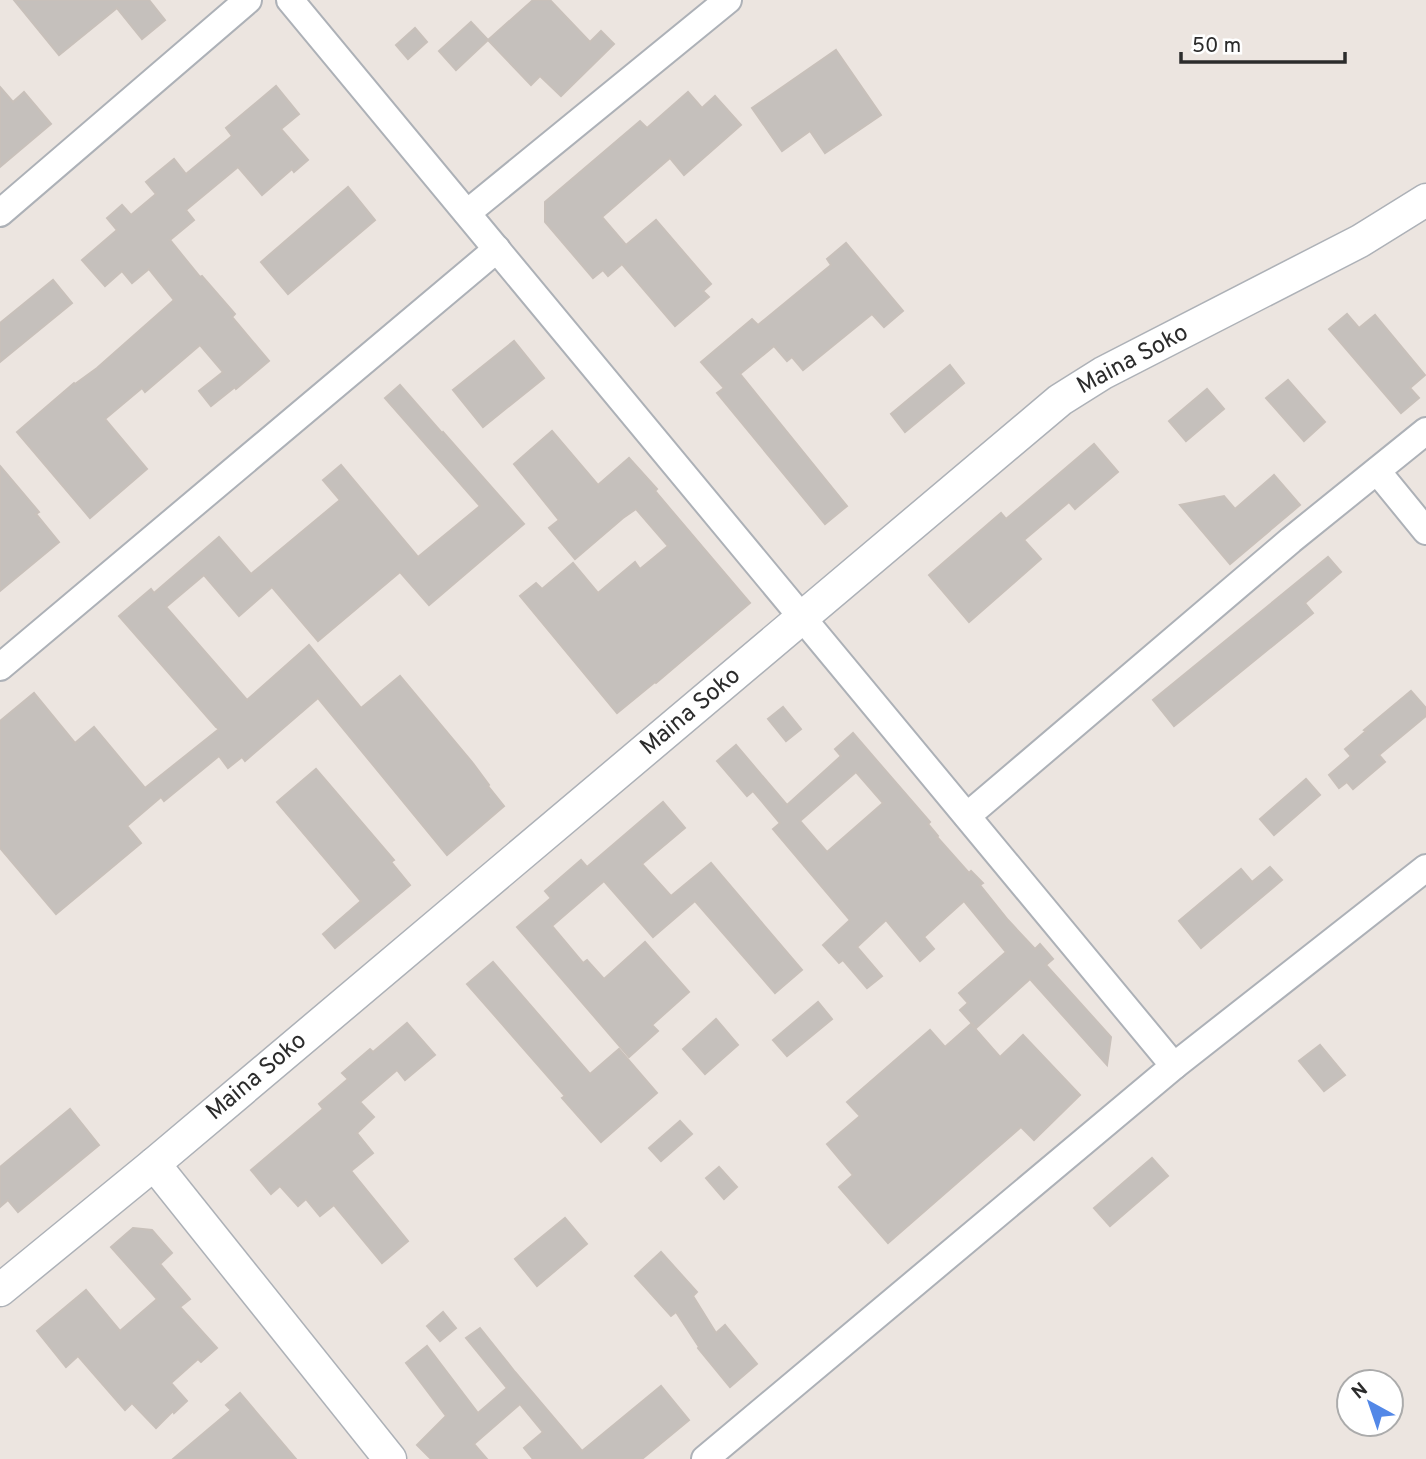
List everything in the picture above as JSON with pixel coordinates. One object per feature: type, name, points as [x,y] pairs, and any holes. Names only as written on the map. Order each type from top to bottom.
[{"type":"street","points":[[0,214],[248,0]]},
{"type":"street","points":[[290,0],[1174,1066]]},
{"type":"street","points":[[467,213],[728,0]]},
{"type":"street","name":"Maina Soko","points":[[4,1280],[154,1164],[1060,400],[1103,373],[1360,241],[1426,200]]},
{"type":"street","points":[[0,667],[497,249]]},
{"type":"street","points":[[967,816],[1291,540],[1426,431]]},
{"type":"street","points":[[1377,471],[1426,531]]},
{"type":"street","points":[[705,1459],[1174,1066],[1426,868]]},
{"type":"street","points":[[154,1164],[390,1459]]},
{"type":"building","points":[[14,0],[149,0],[165,20],[142,39],[117,8],[59,55]]},
{"type":"building","points":[[533,0],[550,0],[590,42],[601,31],[614,44],[561,96],[540,76],[531,85],[488,40]]},
{"type":"building","points":[[471,22],[488,40],[456,70],[439,51]]},
{"type":"building","points":[[415,28],[427,42],[408,59],[396,45]]},
{"type":"building","points":[[836,50],[881,115],[825,153],[810,131],[782,151],[752,108]]},
{"type":"building","points":[[276,86],[299,114],[281,129],[308,160],[294,172],[292,169],[262,195],[238,167],[186,210],[194,220],[170,240],[235,314],[232,317],[269,361],[211,406],[199,391],[223,372],[200,345],[145,392],[142,388],[105,419],[147,469],[90,518],[17,432],[74,383],[97,368],[174,300],[149,269],[132,283],[122,271],[105,286],[82,260],[117,230],[107,218],[122,205],[131,215],[156,194],[146,182],[174,159],[186,174],[232,136],[226,128]]},
{"type":"building","points":[[0,87],[13,102],[24,92],[51,124],[0,167]]},
{"type":"building","points":[[688,92],[702,108],[715,96],[741,125],[684,175],[670,158],[602,217],[626,245],[656,220],[711,284],[703,291],[709,297],[675,326],[622,264],[608,276],[603,270],[593,278],[545,222],[545,202],[640,121],[647,128]]},
{"type":"building","points":[[348,187],[375,220],[288,294],[261,262]]},
{"type":"building","points":[[846,243],[903,311],[884,327],[872,314],[803,370],[792,357],[787,361],[774,346],[740,374],[847,506],[825,524],[717,393],[724,388],[701,362],[752,319],[758,325],[831,265],[827,259]]},
{"type":"building","points":[[53,280],[72,303],[0,362],[0,323]]},
{"type":"building","points":[[1347,314],[1359,328],[1375,315],[1425,375],[1410,388],[1419,398],[1401,413],[1329,329]]},
{"type":"building","points":[[514,341],[544,378],[483,427],[453,390]]},
{"type":"building","points":[[950,365],[964,383],[905,432],[891,414]]},
{"type":"building","points":[[1288,380],[1325,422],[1304,441],[1266,398]]},
{"type":"building","points":[[400,385],[524,524],[429,605],[400,572],[318,641],[272,587],[239,616],[204,575],[166,607],[247,700],[309,645],[361,708],[400,676],[472,762],[504,806],[447,855],[318,698],[245,761],[242,757],[228,768],[219,756],[164,801],[161,797],[127,826],[141,843],[56,914],[0,848],[0,721],[34,693],[75,743],[94,727],[145,788],[219,729],[119,616],[151,589],[154,593],[219,537],[251,574],[340,500],[323,480],[341,465],[418,557],[480,506],[385,398]]},
{"type":"building","points":[[1207,389],[1224,409],[1186,441],[1169,421]]},
{"type":"building","points":[[552,431],[598,485],[629,458],[750,603],[617,713],[520,596],[536,583],[542,589],[573,563],[598,593],[635,562],[640,569],[668,546],[636,509],[575,559],[549,528],[559,520],[514,464]]},
{"type":"building","points":[[1094,444],[1118,472],[1075,509],[1069,502],[1024,540],[1041,559],[969,622],[929,575],[1001,513],[1006,519]]},
{"type":"building","points":[[0,466],[39,512],[36,514],[59,542],[0,591]]},
{"type":"building","points":[[1274,475],[1300,505],[1230,564],[1180,505],[1224,496],[1235,509]]},
{"type":"building","points":[[1328,557],[1341,572],[1305,603],[1313,613],[1174,726],[1153,700]]},
{"type":"building","points":[[1411,691],[1426,708],[1426,716],[1379,755],[1385,762],[1353,789],[1347,782],[1339,788],[1329,775],[1351,756],[1345,749]]},
{"type":"building","points":[[783,707],[801,729],[786,741],[768,719]]},
{"type":"building","points":[[853,733],[930,822],[928,824],[937,837],[969,873],[971,871],[983,883],[980,885],[1008,920],[1035,949],[1040,944],[1053,959],[1046,965],[1111,1037],[1107,1065],[1030,979],[976,1028],[960,1010],[968,1003],[959,993],[1006,952],[964,901],[924,937],[934,949],[920,961],[886,920],[857,947],[882,976],[867,988],[843,960],[839,963],[823,945],[850,920],[773,829],[780,823],[753,791],[747,796],[717,761],[736,745],[787,805],[841,756],[835,749]],"holes":[[[856,772],[883,803],[827,852],[800,821]]]},
{"type":"building","points":[[316,769],[394,860],[391,862],[410,885],[335,948],[323,934],[361,901],[277,802]]},
{"type":"building","points":[[1306,779],[1320,795],[1274,835],[1260,819]]},
{"type":"building","points":[[663,802],[685,828],[642,864],[671,896],[711,863],[802,970],[775,993],[695,901],[653,937],[604,881],[552,926],[583,963],[587,960],[604,979],[645,942],[689,992],[652,1025],[658,1031],[629,1057],[517,927],[551,898],[545,891],[581,860],[587,867]]},
{"type":"building","points":[[1270,867],[1282,880],[1201,948],[1179,921],[1241,869],[1252,882]]},
{"type":"building","points":[[493,962],[590,1074],[619,1049],[657,1093],[601,1142],[562,1098],[565,1096],[467,984]]},
{"type":"building","points":[[818,1002],[832,1019],[787,1056],[773,1040]]},
{"type":"building","points":[[716,1019],[738,1045],[705,1074],[683,1049]]},
{"type":"building","points":[[407,1023],[435,1055],[405,1080],[397,1070],[360,1102],[374,1117],[357,1133],[373,1153],[351,1171],[408,1241],[382,1263],[334,1205],[320,1216],[306,1199],[298,1206],[280,1186],[271,1194],[251,1170],[323,1109],[319,1104],[348,1079],[342,1073],[370,1049],[373,1052]]},
{"type":"building","points":[[971,1024],[1000,1057],[1023,1035],[1080,1095],[1034,1140],[1021,1127],[888,1243],[839,1187],[853,1175],[827,1144],[860,1116],[847,1102],[930,1030],[945,1047]]},
{"type":"building","points":[[1320,1045],[1345,1075],[1324,1091],[1299,1061]]},
{"type":"building","points":[[70,1109],[99,1145],[18,1212],[8,1200],[0,1207],[0,1167]]},
{"type":"building","points":[[680,1121],[692,1134],[661,1161],[649,1148]]},
{"type":"building","points":[[1152,1158],[1168,1176],[1110,1226],[1094,1208]]},
{"type":"building","points":[[719,1167],[737,1187],[724,1199],[706,1178]]},
{"type":"building","points":[[565,1218],[587,1244],[537,1286],[515,1259]]},
{"type":"building","points":[[133,1228],[152,1230],[172,1253],[160,1264],[190,1299],[180,1307],[217,1348],[201,1362],[198,1359],[171,1383],[187,1401],[156,1428],[132,1403],[125,1410],[78,1356],[66,1367],[37,1331],[86,1290],[120,1331],[157,1299],[111,1247]]},
{"type":"building","points":[[661,1252],[697,1292],[693,1296],[716,1333],[725,1325],[757,1364],[730,1387],[698,1348],[676,1312],[671,1316],[635,1276]]},
{"type":"building","points":[[443,1312],[456,1328],[440,1341],[427,1326]]},
{"type":"building","points":[[480,1328],[582,1451],[661,1386],[689,1420],[642,1459],[533,1459],[524,1448],[543,1432],[520,1404],[474,1444],[487,1459],[431,1459],[417,1445],[446,1416],[406,1363],[427,1346],[478,1413],[507,1388],[466,1338]]},
{"type":"building","points":[[240,1393],[296,1459],[173,1459],[231,1410],[226,1405]]}]
